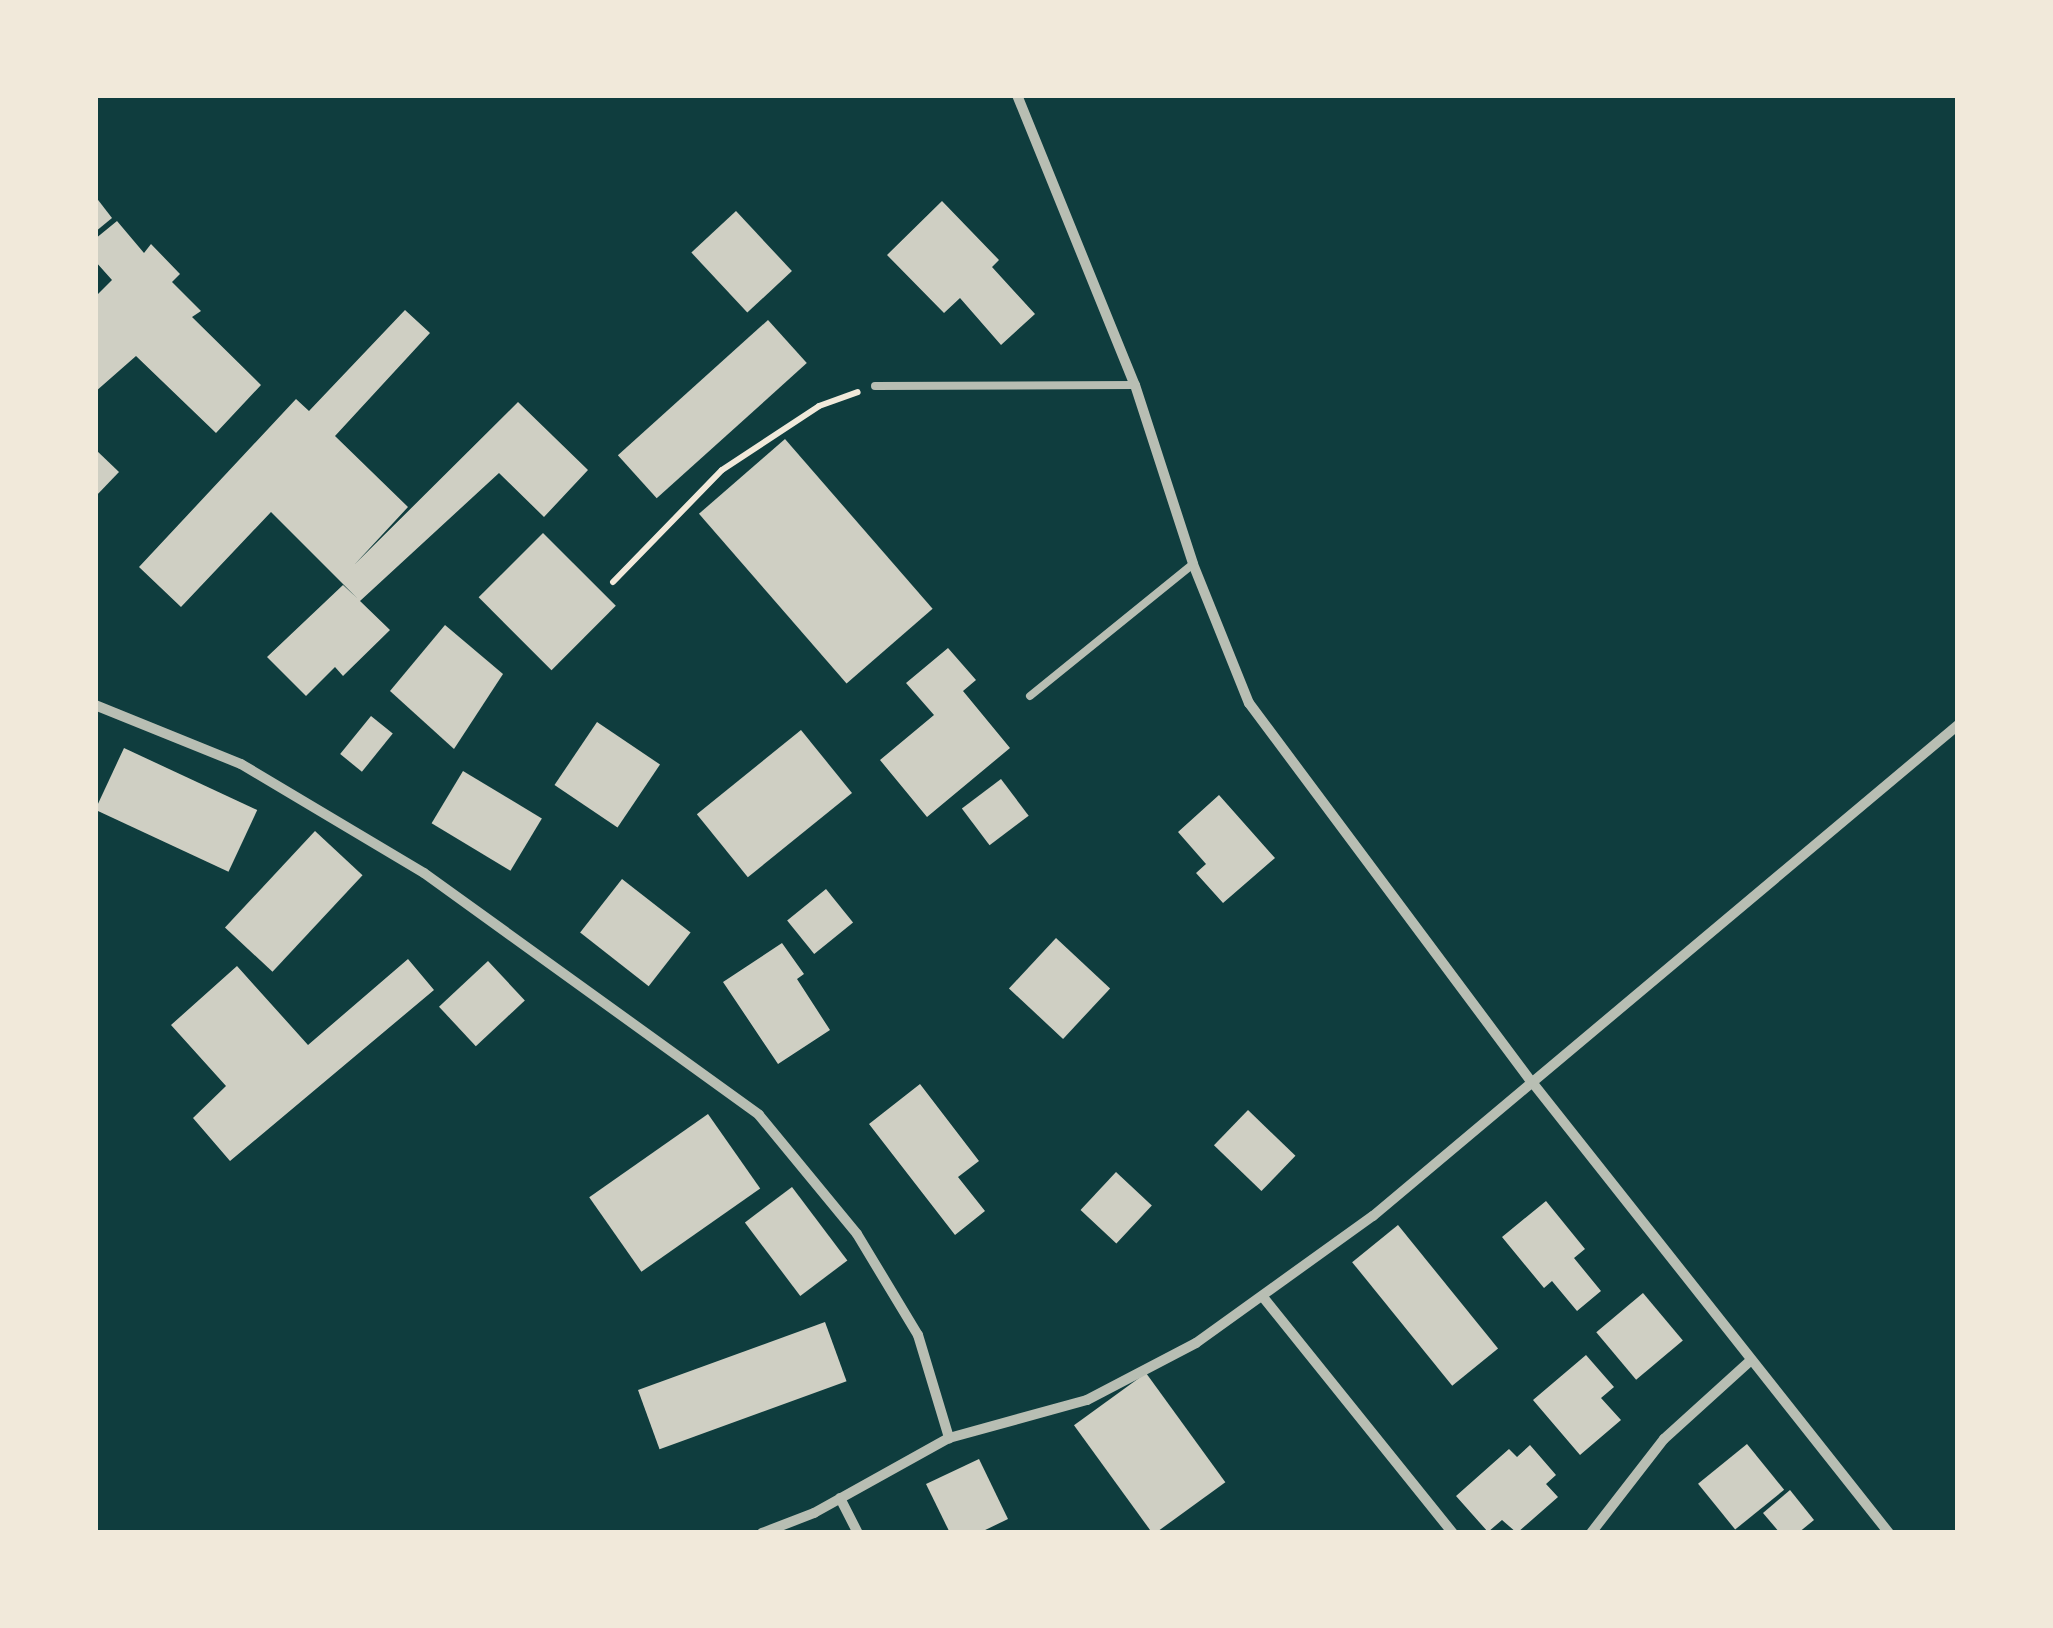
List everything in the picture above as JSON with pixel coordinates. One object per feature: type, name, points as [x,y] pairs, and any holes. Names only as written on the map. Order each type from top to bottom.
[{"type":"street","points":[[1017,95],[1135,386],[1193,564],[1249,703],[1532,1082],[1749,1362],[1889,1533]]},
{"type":"street","points":[[95,704],[240,764],[424,873],[759,1115],[856,1234],[918,1335],[949,1438]]},
{"type":"street","points":[[762,1533],[840,1498],[949,1438],[1103,1393],[1262,1296],[1372,1216],[1958,725]]},
{"type":"street","points":[[1262,1296],[1454,1533]]},
{"type":"street","points":[[1591,1533],[1664,1439],[1749,1362]]},
{"type":"street","points":[[840,1498],[858,1533]]},
{"type":"lane","points":[[875,386],[1135,386]]},
{"type":"lane","points":[[1030,696],[1193,564]]},
{"type":"path","points":[[613,582],[722,470],[819,406],[875,386]]},
{"type":"building","points":[[95,196],[112,218],[95,232]]},
{"type":"building","points":[[942,201],[999,260],[992,267],[1035,314],[1001,345],[960,298],[944,313],[887,255]]},
{"type":"building","points":[[736,211],[792,271],[747,313],[691,253]]},
{"type":"building","points":[[117,221],[144,253],[151,244],[180,274],[172,282],[201,311],[192,317],[261,385],[216,433],[136,356],[95,392],[95,297],[112,280],[95,261],[95,239]]},
{"type":"building","points":[[405,310],[430,333],[335,436],[408,507],[355,564],[518,402],[588,470],[544,517],[499,473],[360,601],[390,630],[343,676],[335,667],[306,696],[267,657],[343,585],[357,598],[271,512],[181,607],[139,567],[296,399],[309,411]]},
{"type":"building","points":[[768,320],[807,363],[657,498],[618,455]]},
{"type":"building","points":[[785,439],[933,609],[847,684],[699,514]]},
{"type":"building","points":[[95,449],[119,472],[95,497]]},
{"type":"building","points":[[543,533],[616,606],[551,670],[479,597]]},
{"type":"building","points":[[445,625],[503,674],[454,749],[390,691]]},
{"type":"building","points":[[948,648],[976,680],[963,691],[1010,748],[927,817],[880,760],[934,715],[906,683]]},
{"type":"building","points":[[371,716],[393,734],[362,772],[340,754]]},
{"type":"building","points":[[597,722],[660,764],[618,828],[555,785]]},
{"type":"building","points":[[801,730],[852,793],[748,877],[697,814]]},
{"type":"building","points":[[124,748],[257,810],[228,872],[95,810]]},
{"type":"building","points":[[463,771],[542,818],[510,871],[432,823]]},
{"type":"building","points":[[1001,779],[1029,816],[990,845],[962,808]]},
{"type":"building","points":[[1219,795],[1275,858],[1223,903],[1196,873],[1206,864],[1178,832]]},
{"type":"building","points":[[315,831],[363,875],[273,972],[225,928]]},
{"type":"building","points":[[622,879],[691,933],[649,986],[580,933]]},
{"type":"building","points":[[826,889],[853,922],[814,954],[787,920]]},
{"type":"building","points":[[1056,938],[1110,988],[1063,1039],[1009,988]]},
{"type":"building","points":[[782,943],[804,974],[797,979],[830,1030],[778,1064],[723,982]]},
{"type":"building","points":[[408,959],[434,990],[230,1161],[193,1118],[226,1086],[171,1025],[237,966],[308,1045]]},
{"type":"building","points":[[488,961],[525,1000],[476,1046],[439,1007]]},
{"type":"building","points":[[920,1084],[979,1161],[958,1177],[985,1211],[955,1235],[869,1124]]},
{"type":"building","points":[[1248,1110],[1295,1156],[1261,1191],[1214,1145]]},
{"type":"building","points":[[708,1114],[760,1189],[641,1272],[589,1197]]},
{"type":"building","points":[[1116,1172],[1152,1205],[1116,1243],[1081,1210]]},
{"type":"building","points":[[792,1187],[847,1260],[800,1296],[745,1223]]},
{"type":"building","points":[[1546,1201],[1585,1249],[1574,1258],[1601,1291],[1577,1311],[1552,1281],[1544,1288],[1502,1237]]},
{"type":"building","points":[[1398,1225],[1498,1349],[1452,1386],[1352,1262]]},
{"type":"building","points":[[1643,1293],[1683,1340],[1636,1380],[1596,1332]]},
{"type":"building","points":[[825,1322],[847,1381],[660,1449],[638,1390]]},
{"type":"building","points":[[1586,1355],[1614,1387],[1601,1398],[1621,1420],[1580,1455],[1533,1400]]},
{"type":"building","points":[[1146,1373],[1225,1482],[1152,1533],[1074,1425]]},
{"type":"building","points":[[1747,1444],[1784,1490],[1735,1529],[1698,1484]]},
{"type":"building","points":[[1530,1445],[1556,1475],[1546,1484],[1558,1497],[1517,1533],[1502,1520],[1488,1532],[1456,1496],[1509,1449],[1517,1457]]},
{"type":"building","points":[[979,1459],[1008,1519],[979,1533],[950,1533],[926,1484]]},
{"type":"building","points":[[1790,1490],[1814,1520],[1798,1533],[1780,1533],[1763,1513]]}]
